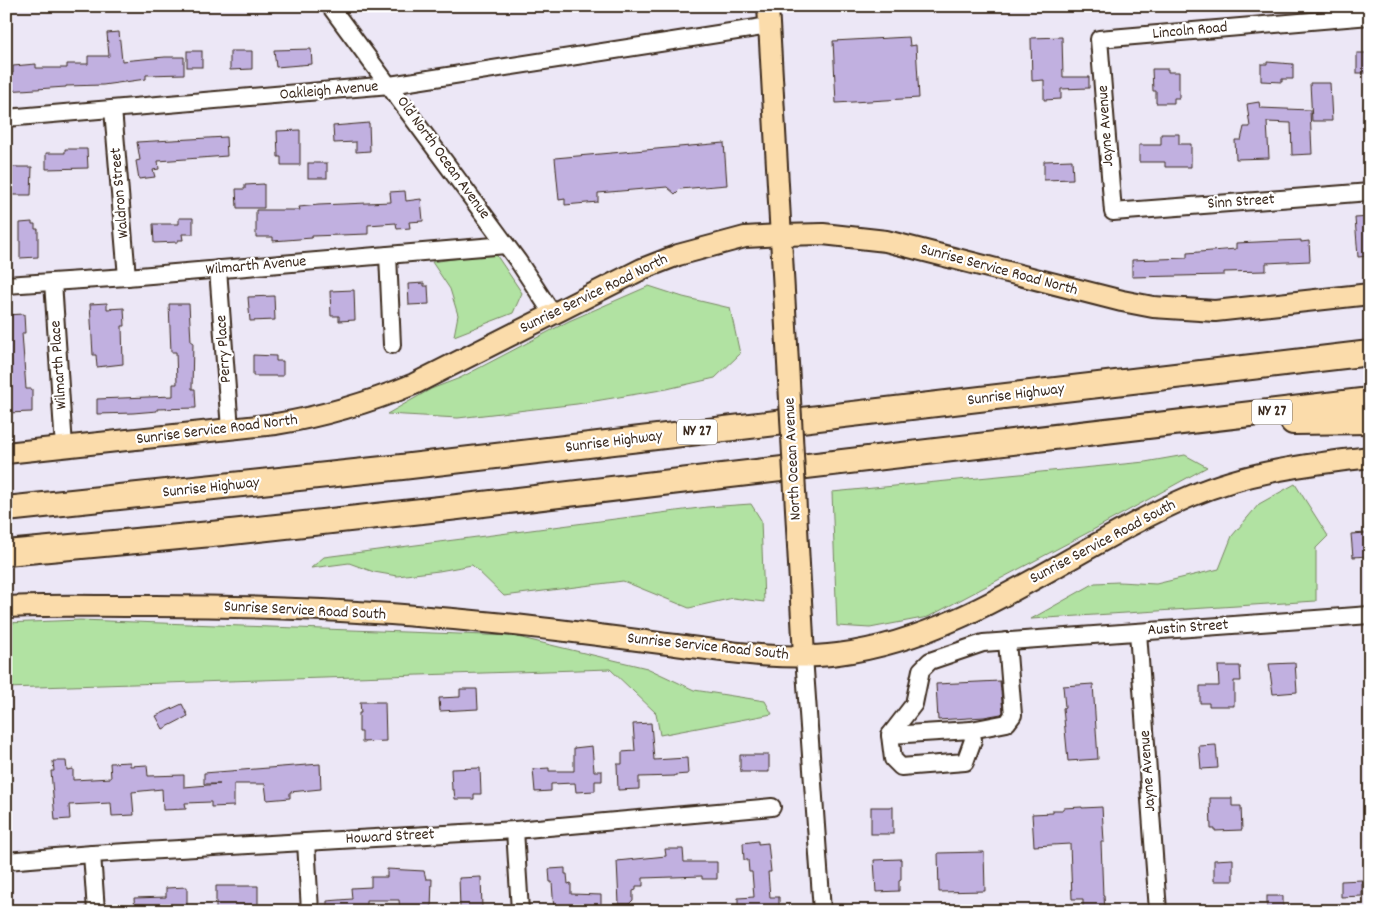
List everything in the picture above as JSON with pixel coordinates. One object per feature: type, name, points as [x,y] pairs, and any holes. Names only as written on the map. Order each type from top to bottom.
[{"type":"highway","name":"Sunrise Highway","points":[[6,509],[412,466],[1370,353]]},
{"type":"highway","name":"NY 27","points":[[6,553],[383,516],[1370,400]]},
{"type":"highway","points":[[1174,423],[1370,421]]},
{"type":"main road","name":"North Ocean Avenue","points":[[768,16],[782,235],[804,656]]},
{"type":"main road","name":"Sunrise Service Road North","points":[[6,453],[230,429],[308,418],[343,410],[414,384],[642,269],[678,255],[745,237],[823,234],[886,241],[1122,302],[1161,308],[1214,311],[1370,294]]},
{"type":"main road","name":"Sunrise Service Road South","points":[[6,607],[180,606],[345,612],[520,626],[770,657],[837,654],[860,650],[943,625],[998,598],[1148,516],[1192,495],[1282,469],[1370,457]]},
{"type":"street","name":"Old North Ocean Avenue","points":[[330,6],[506,245],[552,313]]},
{"type":"street","name":"Oakleigh Avenue","points":[[6,118],[390,86],[768,16]]},
{"type":"street","name":"Lincoln Road","points":[[1099,39],[1370,16]]},
{"type":"street","name":"Jayne Avenue","points":[[1099,39],[1113,212]]},
{"type":"street","name":"Waldron Street","points":[[112,109],[127,277]]},
{"type":"street","name":"Sinn Street","points":[[1113,212],[1370,192]]},
{"type":"street","name":"Wilmarth Avenue","points":[[6,285],[127,277],[506,245]]},
{"type":"street","points":[[388,255],[392,345]]},
{"type":"street","name":"Perry Place","points":[[218,269],[230,429]]},
{"type":"street","name":"Wilmarth Place","points":[[53,282],[64,447]]},
{"type":"street","name":"Austin Street","points":[[890,734],[914,704],[921,670],[930,661],[983,643],[1370,616]]},
{"type":"street","name":"Jayne Avenue","points":[[1138,632],[1158,911]]},
{"type":"street","points":[[971,730],[973,740],[965,762],[901,767],[893,758],[890,734],[971,730],[1007,723],[1013,715],[1007,641]]},
{"type":"street","name":"North Ocean Avenue","points":[[804,656],[822,911]]},
{"type":"street","name":"Howard Street","points":[[6,861],[92,854],[515,830],[772,807]]},
{"type":"street","points":[[515,830],[520,911]]},
{"type":"street","points":[[306,842],[310,911]]},
{"type":"street","points":[[92,854],[96,911]]},
{"type":"green space","points":[[495,253],[522,293],[513,313],[454,336],[458,315],[450,289],[432,262]]},
{"type":"green space","points":[[649,286],[683,297],[730,308],[740,354],[715,378],[667,389],[577,404],[458,418],[387,414],[431,389],[460,378],[569,321]]},
{"type":"green space","points":[[1185,455],[1207,467],[928,617],[870,628],[837,626],[832,492],[1145,462]]},
{"type":"green space","points":[[1295,484],[1328,536],[1316,548],[1316,601],[1031,619],[1095,583],[1156,584],[1219,569],[1232,536],[1259,504]]},
{"type":"green space","points":[[751,504],[761,520],[764,602],[733,598],[689,608],[623,581],[504,596],[472,565],[397,576],[374,572],[349,563],[311,568],[324,557],[707,507]]},
{"type":"green space","points":[[80,620],[513,636],[647,668],[694,690],[765,701],[772,714],[660,735],[656,713],[610,669],[6,688],[6,623]]},
{"type":"building","points":[[119,32],[122,61],[184,57],[184,74],[146,75],[146,79],[103,85],[6,91],[6,73],[13,73],[13,66],[36,64],[36,68],[67,68],[67,64],[88,64],[88,56],[109,56],[107,33]]},
{"type":"building","points":[[909,37],[910,46],[916,45],[919,98],[836,103],[833,41]]},
{"type":"building","points":[[1062,37],[1063,77],[1089,77],[1089,88],[1061,89],[1061,99],[1044,100],[1044,80],[1032,81],[1031,38]]},
{"type":"building","points":[[311,49],[312,64],[276,67],[274,50]]},
{"type":"building","points":[[187,51],[202,51],[202,67],[187,67]]},
{"type":"building","points":[[230,51],[252,51],[252,69],[230,70]]},
{"type":"building","points":[[1357,53],[1370,53],[1370,73],[1357,73]]},
{"type":"building","points":[[1267,62],[1293,64],[1293,79],[1282,79],[1282,82],[1261,81],[1261,64],[1267,64]]},
{"type":"building","points":[[1152,69],[1168,69],[1168,72],[1179,72],[1179,98],[1174,98],[1174,103],[1156,103],[1156,91],[1153,91]]},
{"type":"building","points":[[1310,83],[1330,83],[1332,121],[1312,121]]},
{"type":"building","points":[[1259,102],[1260,108],[1310,110],[1312,154],[1292,155],[1291,123],[1267,122],[1269,158],[1236,159],[1235,140],[1241,140],[1244,127],[1250,127],[1247,104]]},
{"type":"building","points":[[369,123],[370,151],[356,152],[356,142],[334,143],[333,126]]},
{"type":"building","points":[[300,130],[300,165],[281,165],[281,157],[278,157],[277,131]]},
{"type":"building","points":[[1161,134],[1179,134],[1179,144],[1191,144],[1191,167],[1165,167],[1165,162],[1139,162],[1139,145],[1161,145]]},
{"type":"building","points":[[226,137],[227,156],[158,161],[159,169],[153,170],[155,177],[139,179],[136,161],[140,160],[137,142]]},
{"type":"building","points":[[724,143],[727,185],[680,189],[675,194],[667,187],[598,193],[598,202],[565,205],[565,199],[559,200],[555,158]]},
{"type":"building","points":[[65,149],[87,149],[88,168],[46,169],[46,153],[65,153]]},
{"type":"building","points":[[1072,160],[1073,179],[1044,180],[1044,161]]},
{"type":"building","points":[[308,163],[327,163],[327,178],[308,178]]},
{"type":"building","points":[[8,167],[32,167],[31,195],[8,195]]},
{"type":"building","points":[[264,184],[264,208],[237,208],[236,189],[245,189],[245,185]]},
{"type":"building","points":[[405,191],[406,201],[421,199],[423,221],[409,222],[410,228],[397,229],[396,223],[368,225],[368,234],[312,236],[312,238],[273,241],[273,237],[256,237],[256,210],[300,210],[299,207],[319,205],[391,202],[390,192]]},
{"type":"building","points":[[1370,217],[1370,256],[1358,257],[1355,218]]},
{"type":"building","points":[[179,218],[193,218],[193,234],[182,234],[183,240],[178,240],[178,242],[154,243],[153,224],[179,224]]},
{"type":"building","points":[[32,222],[32,224],[35,224],[35,229],[38,229],[38,257],[20,258],[20,223]]},
{"type":"building","points":[[1301,240],[1301,242],[1309,241],[1310,261],[1266,263],[1266,271],[1224,272],[1224,275],[1132,277],[1132,260],[1187,258],[1187,253],[1236,249],[1236,243]]},
{"type":"building","points":[[424,283],[424,286],[428,286],[429,304],[409,305],[408,284]]},
{"type":"building","points":[[354,290],[355,320],[339,321],[339,316],[331,316],[330,291]]},
{"type":"building","points":[[274,296],[275,320],[250,321],[248,297]]},
{"type":"building","points":[[107,303],[107,309],[124,308],[125,326],[122,326],[123,364],[97,367],[96,355],[93,355],[90,304]]},
{"type":"building","points":[[169,304],[189,304],[191,342],[193,342],[192,389],[195,389],[196,408],[97,414],[97,399],[173,396],[173,384],[177,384],[176,352],[171,352]]},
{"type":"building","points":[[24,314],[25,333],[22,333],[26,389],[32,389],[32,412],[6,413],[6,390],[8,390],[6,315]]},
{"type":"building","points":[[253,355],[276,356],[276,361],[283,361],[283,376],[253,376]]},
{"type":"building","points":[[1367,533],[1368,556],[1353,557],[1351,534]]},
{"type":"building","points":[[1295,663],[1297,692],[1273,694],[1269,664]]},
{"type":"building","points":[[1218,666],[1240,666],[1241,681],[1234,681],[1234,706],[1209,706],[1209,703],[1200,703],[1200,686],[1219,686]]},
{"type":"building","points":[[1000,681],[1003,712],[1001,714],[938,720],[936,684]]},
{"type":"building","points":[[1093,684],[1098,759],[1068,761],[1063,686]]},
{"type":"building","points":[[460,689],[477,689],[478,709],[440,711],[439,698],[460,697]]},
{"type":"building","points":[[360,702],[385,702],[386,741],[362,742],[362,732],[359,732]]},
{"type":"building","points":[[182,704],[188,716],[163,729],[156,716]]},
{"type":"building","points":[[651,723],[654,760],[687,758],[688,774],[639,777],[639,789],[618,790],[617,764],[622,764],[622,752],[635,751],[633,724]]},
{"type":"building","points":[[1216,745],[1218,768],[1201,769],[1199,746]]},
{"type":"building","points":[[592,746],[594,771],[602,771],[602,781],[595,781],[595,791],[576,792],[575,783],[551,784],[551,791],[535,792],[533,769],[549,768],[549,771],[574,771],[574,748]]},
{"type":"building","points":[[740,755],[769,755],[769,772],[741,772]]},
{"type":"building","points":[[53,761],[66,761],[67,770],[73,769],[73,780],[111,778],[110,763],[130,762],[130,766],[147,765],[148,776],[184,775],[184,787],[220,784],[204,784],[204,773],[320,764],[321,789],[290,792],[290,798],[267,800],[265,784],[234,784],[234,806],[211,807],[211,802],[185,803],[186,809],[163,810],[162,789],[132,792],[134,815],[112,816],[111,803],[69,805],[70,819],[55,820],[51,771],[54,771]]},
{"type":"building","points":[[480,768],[481,794],[474,794],[474,799],[455,799],[454,790],[452,790],[451,769]]},
{"type":"building","points":[[1210,798],[1232,798],[1232,806],[1241,806],[1242,830],[1215,831],[1215,829],[1211,829]]},
{"type":"building","points":[[871,807],[893,807],[893,834],[871,834]]},
{"type":"building","points":[[1102,807],[1104,842],[1101,842],[1105,911],[1083,911],[1083,899],[1072,899],[1070,844],[1034,846],[1032,814],[1053,813],[1053,810]]},
{"type":"building","points":[[758,841],[758,844],[768,843],[771,872],[768,872],[770,897],[779,897],[779,911],[738,911],[738,898],[754,897],[752,872],[749,872],[748,860],[744,860],[743,843]]},
{"type":"building","points":[[665,849],[683,849],[684,862],[717,862],[717,879],[702,879],[702,876],[643,878],[643,886],[636,886],[636,890],[633,891],[633,900],[629,904],[619,904],[617,861],[666,856]]},
{"type":"building","points":[[984,852],[985,891],[939,892],[938,853]]},
{"type":"building","points":[[901,859],[899,891],[876,892],[874,860]]},
{"type":"building","points":[[1233,859],[1233,881],[1214,881],[1214,860]]},
{"type":"building","points":[[565,868],[568,884],[571,883],[571,894],[601,895],[601,911],[554,911],[549,869]]},
{"type":"building","points":[[387,869],[424,871],[426,879],[432,879],[431,910],[400,911],[399,900],[366,900],[366,911],[327,911],[327,901],[352,899],[351,888],[371,887],[371,877],[387,877]]},
{"type":"building","points":[[481,877],[482,908],[460,908],[459,878]]},
{"type":"building","points":[[1362,880],[1362,896],[1341,897],[1341,881]]},
{"type":"building","points":[[216,886],[258,886],[258,905],[254,905],[255,911],[216,910]]},
{"type":"building","points":[[187,887],[187,911],[135,911],[134,898],[166,897],[166,888]]},
{"type":"building","points":[[1267,896],[1283,896],[1283,908],[1267,908]]}]
